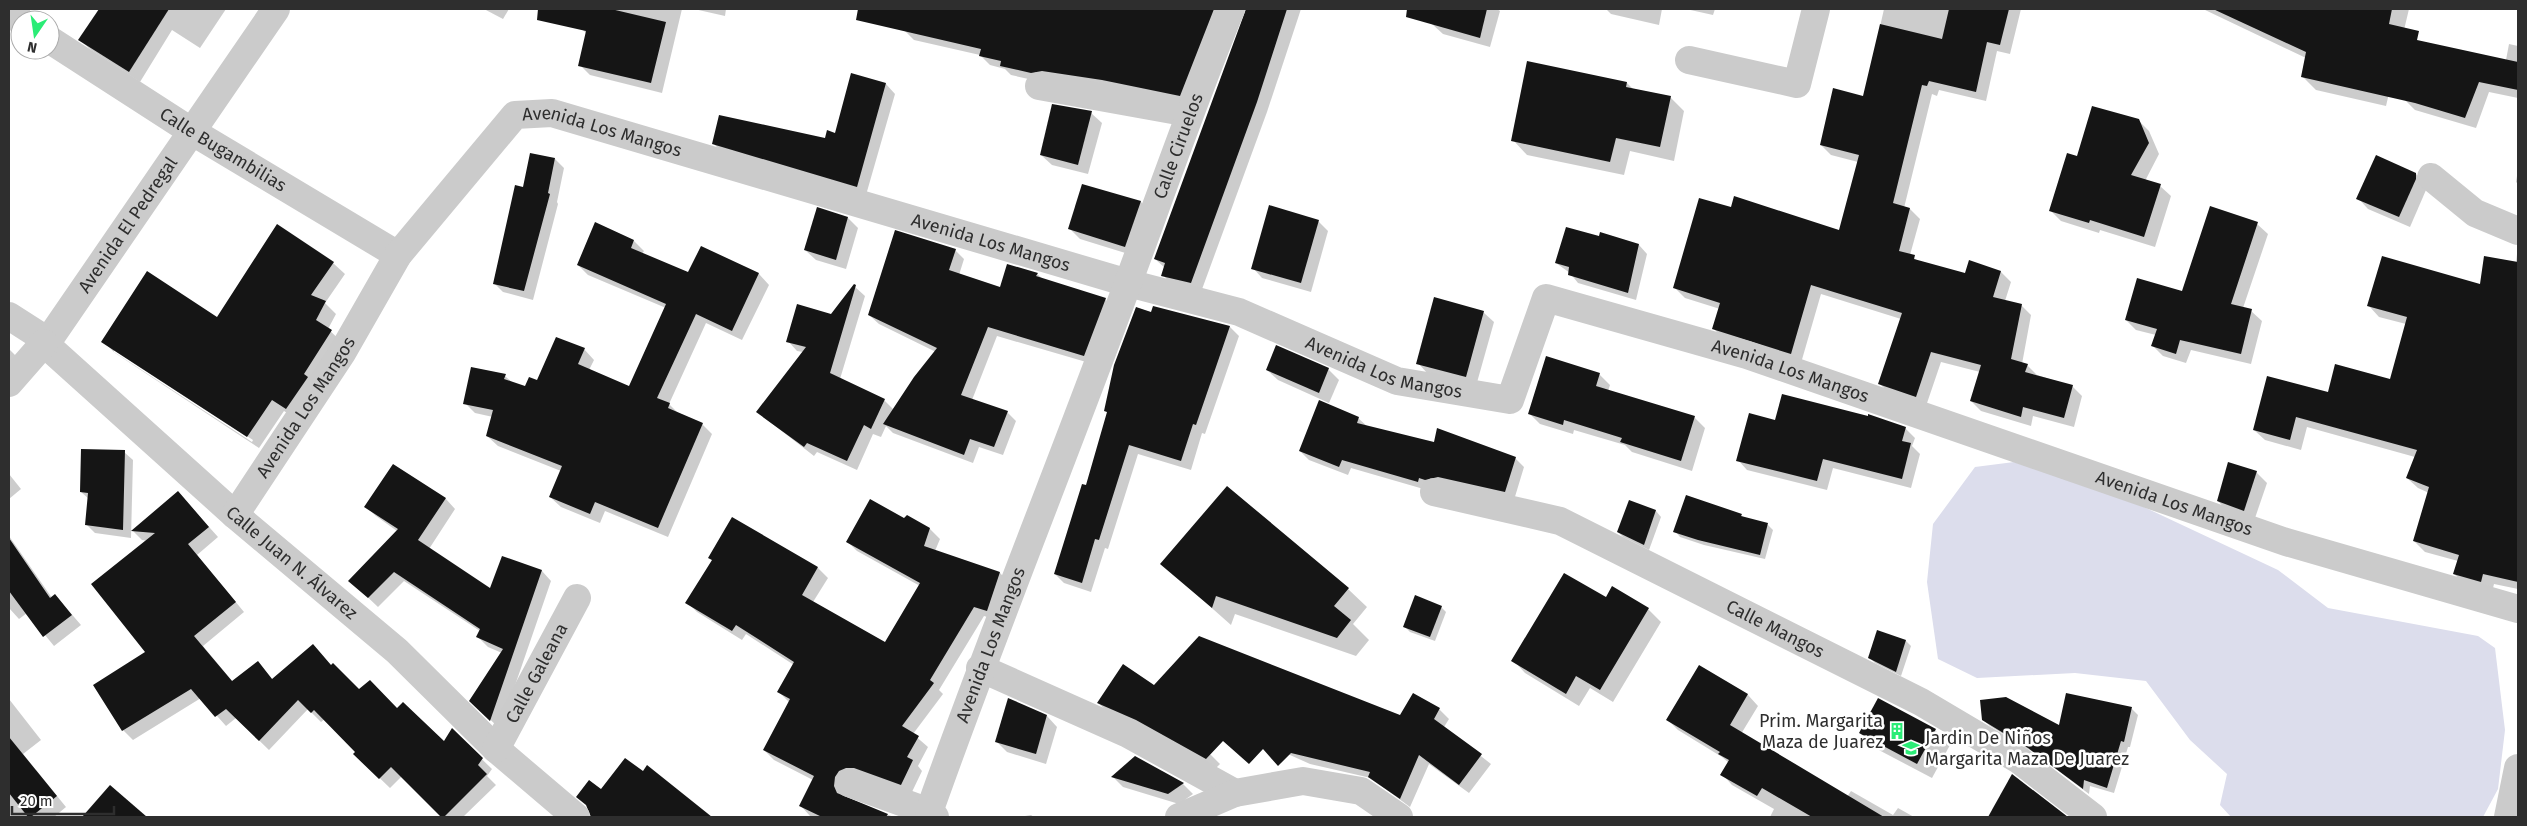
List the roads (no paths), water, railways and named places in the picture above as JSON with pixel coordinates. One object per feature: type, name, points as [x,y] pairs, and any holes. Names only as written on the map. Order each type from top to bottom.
[{"type":"street","name":"Avenida El Pedregal","points":[[9,383],[46,342],[276,9]]},
{"type":"street","name":"Calle Ciruelos","points":[[1128,283],[1188,113],[1231,9]]},
{"type":"street","points":[[1689,60],[1797,84],[1816,9]]},
{"type":"street","name":"Calle Bugambilias","points":[[60,46],[191,131],[398,255]]},
{"type":"street","points":[[1039,86],[1188,113]]},
{"type":"street","name":"Avenida Los Mangos","points":[[235,515],[342,353],[398,255],[515,115],[552,113],[1128,283],[1239,312],[1397,381],[1510,400],[1546,298],[1747,355],[2286,542],[2518,609]]},
{"type":"street","points":[[2431,177],[2475,213],[2518,231]]},
{"type":"street","name":"Avenida Los Mangos","points":[[849,783],[932,814],[980,668],[1128,283]]},
{"type":"street","name":"Calle Juan N. Álvarez","points":[[9,316],[46,342],[235,515],[397,650],[496,749],[576,817]]},
{"type":"street","name":"Calle Mangos","points":[[1434,492],[1560,521],[1921,702],[2019,760],[2093,817]]},
{"type":"street","name":"Calle Galeana","points":[[496,749],[577,598]]},
{"type":"street","points":[[980,668],[1128,734],[1235,793]]},
{"type":"street","points":[[2508,817],[2518,768]]},
{"type":"street","points":[[1179,817],[1235,793],[1303,781],[1361,791],[1399,817]]},
{"type":"place","name":"Prim. Margarita Maza de Juarez","points":[[1897,731]]},
{"type":"place","name":"Jardin De Niños Margarita Maza De Juarez","points":[[1911,748]]}]
